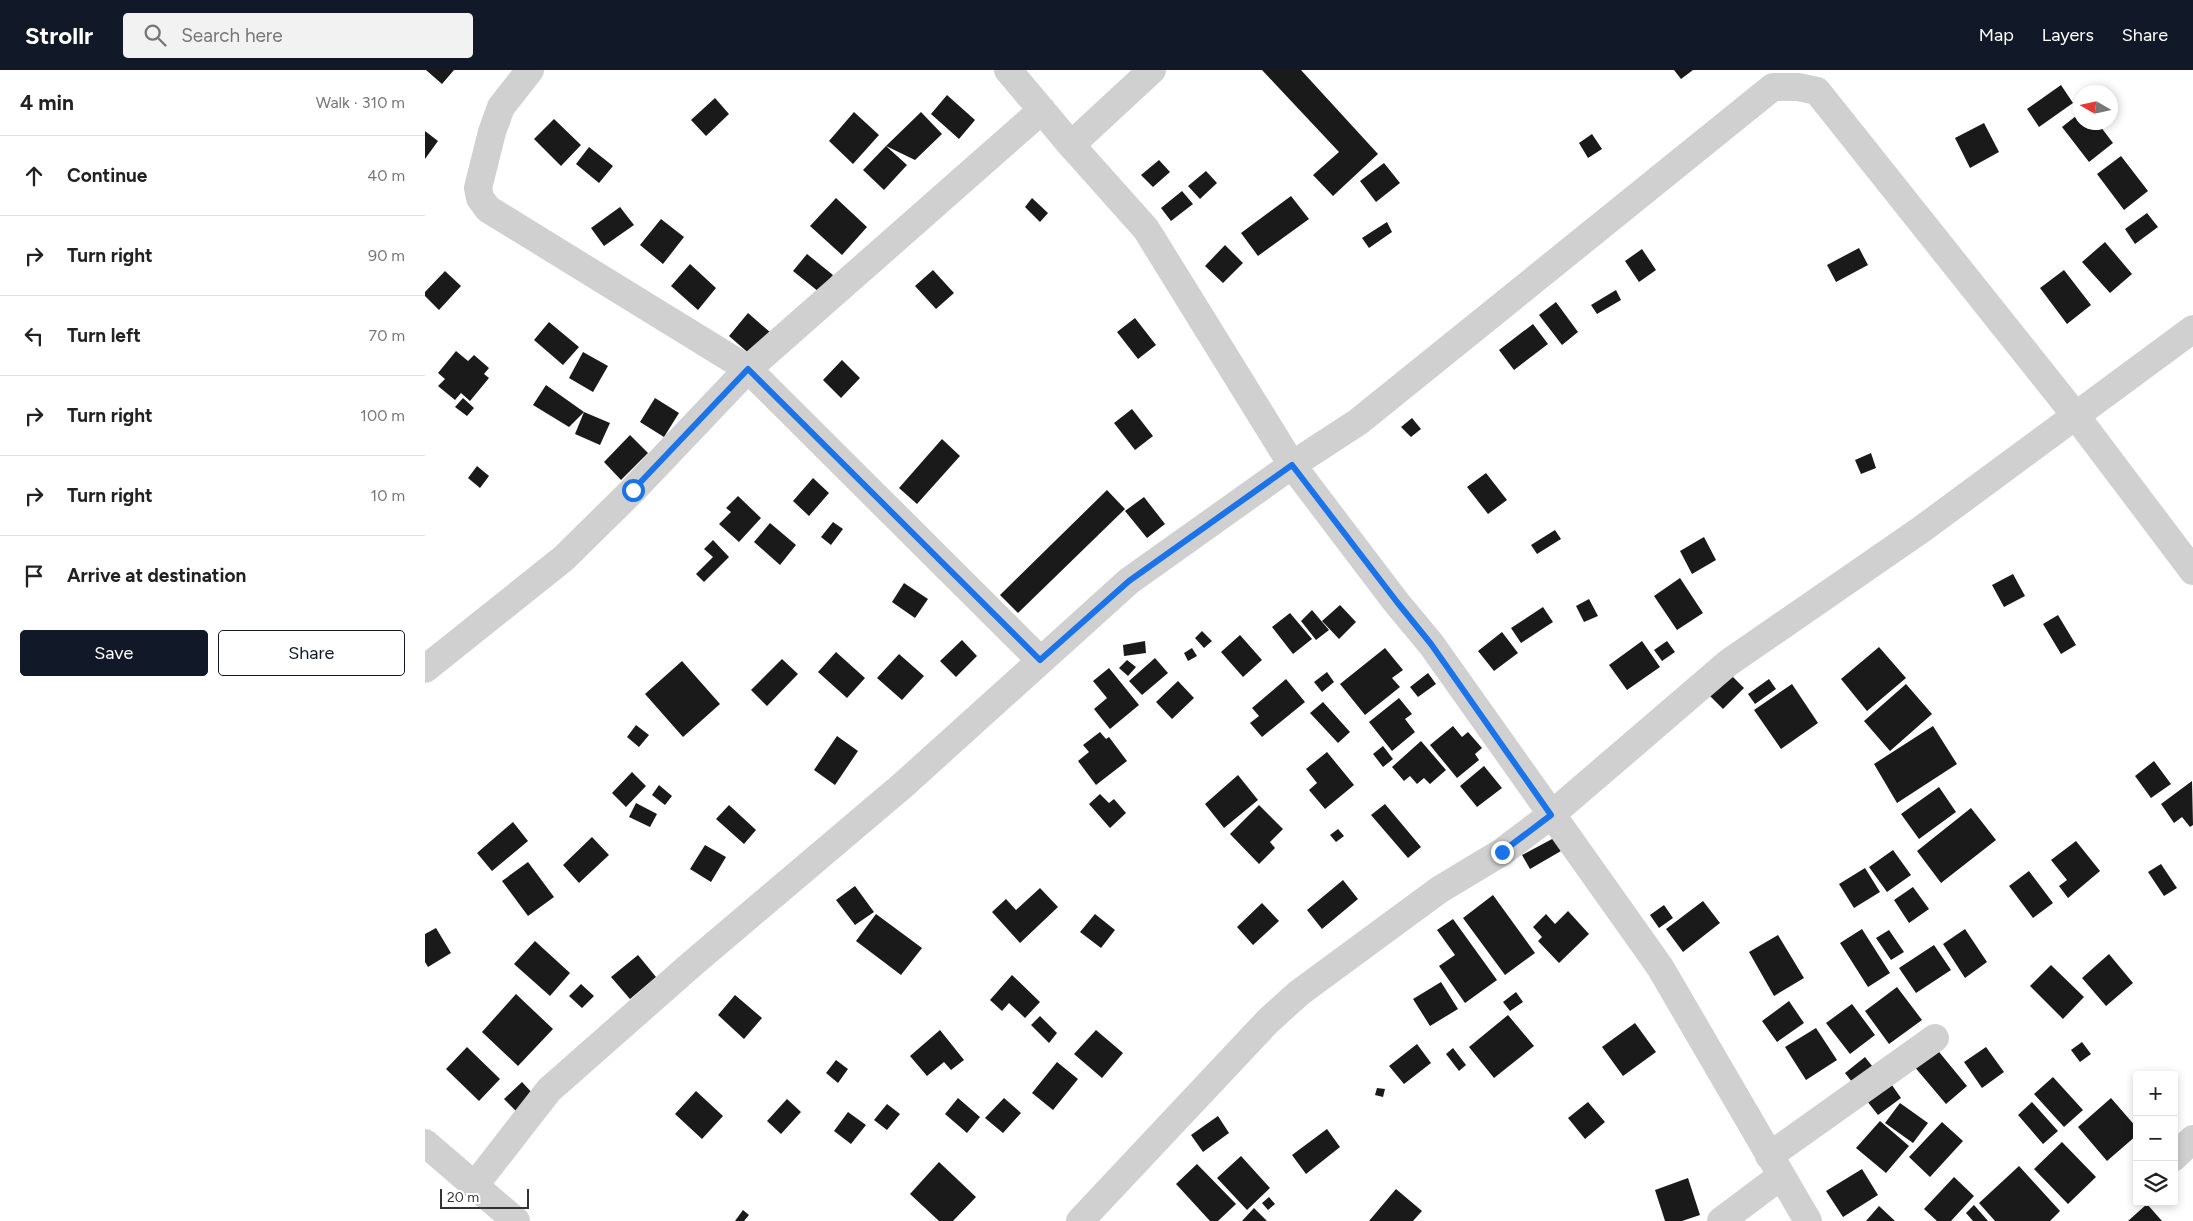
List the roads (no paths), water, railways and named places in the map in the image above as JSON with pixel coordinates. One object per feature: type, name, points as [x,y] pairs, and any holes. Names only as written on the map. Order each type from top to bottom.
[{"type":"street","points":[[530,70],[501,107],[493,132],[478,188],[480,198],[488,209],[748,369],[1040,660]]},
{"type":"street","points":[[1008,70],[1146,230],[1292,465],[1431,644],[1660,967],[1808,1221]]},
{"type":"street","points":[[1071,145],[1152,70]]},
{"type":"street","points":[[475,1186],[549,1090],[692,964],[903,786],[1129,581],[1292,465],[1359,422],[1773,86],[1798,86],[1817,92],[2076,416],[2193,571]]},
{"type":"street","points":[[425,669],[564,558],[633,490],[748,369],[1042,110]]},
{"type":"street","points":[[1080,1221],[1268,1021],[1299,993],[1439,890],[1502,852],[1551,815],[1727,663],[1922,529],[2193,329]]},
{"type":"street","points":[[1721,1221],[1775,1166],[1935,1038]]},
{"type":"street","points":[[2178,1153],[2193,1139]]},
{"type":"street","points":[[425,1143],[516,1221]]}]
